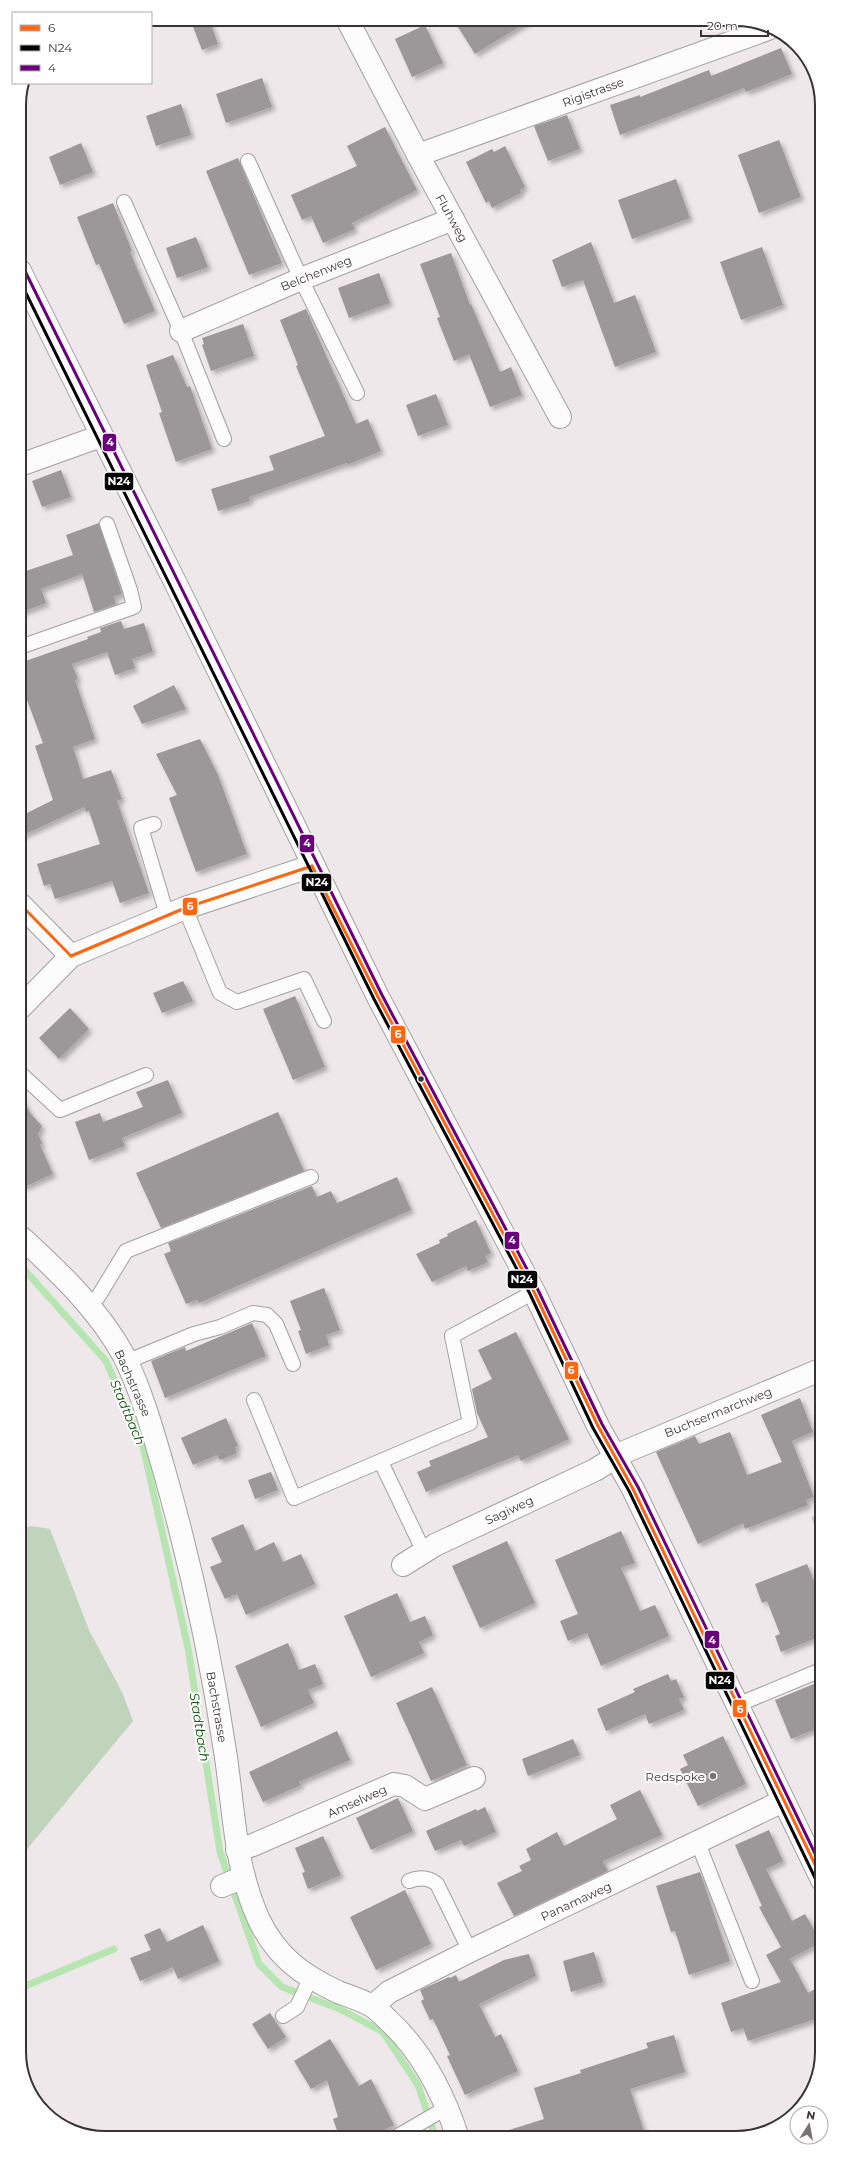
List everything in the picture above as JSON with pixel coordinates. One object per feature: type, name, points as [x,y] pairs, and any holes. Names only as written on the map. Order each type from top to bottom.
[{"type":"street","name":"Fluhweg","points":[[351,26],[418,156],[560,417]]},
{"type":"street","name":"Rigistrasse","points":[[418,156],[763,31]]},
{"type":"street","name":"Belchenweg","points":[[181,331],[301,279],[453,219]]},
{"type":"street","points":[[26,283],[100,436],[178,588],[312,866],[378,997],[534,1292],[598,1426],[616,1456],[815,1866]]},
{"type":"street","points":[[26,463],[100,436]]},
{"type":"street","points":[[26,1002],[71,956],[176,911],[312,866]]},
{"type":"street","points":[[26,910],[71,956]]},
{"type":"street","name":"Bachstrasse","points":[[26,1242],[52,1265],[89,1305],[126,1362],[148,1415],[183,1535],[225,1751],[237,1850],[234,1881],[259,1919],[272,1943],[288,1962],[305,1989],[373,2006],[398,2030],[419,2056],[434,2079],[435,2116],[452,2131]]},
{"type":"street","name":"Buchsermarchweg","points":[[616,1456],[642,1443],[815,1372]]},
{"type":"street","name":"Sagiweg","points":[[403,1566],[436,1545],[595,1470],[616,1456]]},
{"type":"street","name":"Amselweg","points":[[237,1850],[254,1845],[394,1784],[405,1786],[425,1799],[474,1778]]},
{"type":"street","name":"Panamaweg","points":[[373,2006],[389,1992],[470,1951],[783,1801]]},
{"type":"lane","points":[[248,161],[301,279],[357,393]]},
{"type":"lane","points":[[124,202],[181,331],[224,439]]},
{"type":"lane","points":[[26,645],[134,607],[130,590],[107,524]]},
{"type":"lane","points":[[154,824],[141,828],[176,911],[220,993],[237,1002],[304,979],[324,1021]]},
{"type":"lane","points":[[26,1079],[60,1110],[146,1075]]},
{"type":"lane","points":[[89,1305],[98,1297],[126,1251],[311,1177]]},
{"type":"lane","points":[[254,1400],[294,1498],[470,1423],[452,1336],[534,1292]]},
{"type":"lane","points":[[126,1362],[194,1334],[220,1327],[254,1313],[267,1315],[276,1324],[293,1364]]},
{"type":"lane","points":[[381,1462],[424,1552]]},
{"type":"lane","points":[[737,1704],[815,1672]]},
{"type":"lane","points":[[698,1843],[752,1981]]},
{"type":"lane","points":[[409,1881],[422,1878],[432,1880],[437,1884],[470,1951]]},
{"type":"lane","points":[[282,2016],[297,2006],[305,1989]]},
{"type":"lane","points":[[407,2131],[435,2116]]},
{"type":"green space","points":[[815,1515],[815,1528],[811,1517]]},
{"type":"green space","points":[[31,1526],[50,1529],[89,1630],[122,1692],[133,1721],[26,1850],[26,1528]]},
{"type":"building","points":[[193,26],[212,26],[218,44],[202,50]]},
{"type":"building","points":[[425,26],[443,63],[412,77],[395,39]]},
{"type":"building","points":[[457,26],[521,26],[475,54]]},
{"type":"building","points":[[781,48],[792,74],[746,92],[744,88],[620,135],[610,105],[640,95],[640,97],[709,70],[711,76]]},
{"type":"building","points":[[262,78],[272,107],[226,123],[216,94]]},
{"type":"building","points":[[181,104],[191,135],[156,146],[146,116]]},
{"type":"building","points":[[567,115],[580,149],[548,161],[534,126]]},
{"type":"building","points":[[385,127],[417,190],[352,223],[355,229],[323,243],[311,216],[302,220],[291,195],[357,166],[347,146]]},
{"type":"building","points":[[779,140],[801,197],[759,213],[738,155]]},
{"type":"building","points":[[81,143],[93,172],[60,185],[49,157]]},
{"type":"building","points":[[505,146],[525,187],[520,190],[521,193],[492,208],[489,201],[486,203],[466,162],[492,149],[494,152]]},
{"type":"building","points":[[238,158],[282,263],[249,275],[206,171]]},
{"type":"building","points":[[676,179],[690,218],[632,239],[618,200]]},
{"type":"building","points":[[113,203],[132,251],[130,252],[155,311],[124,324],[99,264],[96,265],[77,217]]},
{"type":"building","points":[[196,237],[208,267],[177,278],[166,248]]},
{"type":"building","points":[[591,242],[614,303],[635,295],[656,352],[615,367],[583,280],[562,287],[552,260]]},
{"type":"building","points":[[762,247],[783,305],[741,320],[720,262]]},
{"type":"building","points":[[451,253],[470,305],[471,304],[500,372],[511,367],[522,395],[490,407],[469,354],[454,361],[437,318],[440,317],[420,264]]},
{"type":"building","points":[[379,273],[390,303],[349,318],[338,288]]},
{"type":"building","points":[[306,309],[356,424],[368,419],[381,451],[347,465],[347,463],[249,497],[250,501],[218,511],[211,489],[274,470],[269,456],[325,436],[296,366],[298,365],[280,320]]},
{"type":"building","points":[[243,324],[254,356],[211,371],[202,345],[204,344],[202,338]]},
{"type":"building","points":[[173,355],[187,387],[190,386],[212,449],[176,462],[159,413],[162,412],[146,365]]},
{"type":"building","points":[[436,394],[448,425],[418,436],[406,405]]},
{"type":"building","points":[[61,470],[71,497],[42,507],[32,481]]},
{"type":"building","points":[[99,523],[122,594],[114,597],[116,604],[94,612],[82,574],[41,589],[46,603],[26,611],[26,571],[73,555],[66,535]]},
{"type":"building","points":[[121,621],[124,629],[144,623],[153,652],[132,659],[135,668],[115,675],[107,652],[72,664],[78,679],[75,680],[95,739],[73,747],[83,779],[111,770],[122,799],[117,801],[149,893],[120,903],[112,881],[55,899],[50,884],[44,886],[37,864],[100,844],[89,811],[86,812],[84,807],[26,834],[26,814],[53,800],[35,746],[43,743],[26,697],[26,661],[88,639],[87,637],[101,632],[100,628]]},
{"type":"building","points":[[174,685],[186,709],[142,724],[133,706]]},
{"type":"building","points":[[200,739],[218,775],[247,854],[196,872],[169,798],[177,795],[156,754]]},
{"type":"building","points":[[183,981],[193,1001],[162,1013],[153,993]]},
{"type":"building","points":[[295,996],[325,1067],[293,1080],[263,1009]]},
{"type":"building","points":[[70,1008],[89,1029],[59,1059],[39,1038]]},
{"type":"building","points":[[168,1080],[182,1113],[122,1138],[125,1146],[89,1160],[75,1122],[100,1113],[103,1122],[143,1107],[136,1092]]},
{"type":"building","points":[[26,1105],[30,1113],[42,1126],[38,1134],[42,1143],[40,1145],[53,1174],[26,1186]]},
{"type":"building","points":[[278,1112],[304,1171],[161,1228],[136,1173]]},
{"type":"building","points":[[397,1177],[411,1210],[199,1303],[197,1300],[186,1304],[164,1254],[171,1251],[168,1243],[312,1186],[317,1197],[331,1191],[337,1203]]},
{"type":"building","points":[[476,1220],[491,1253],[485,1256],[488,1262],[468,1271],[466,1266],[432,1282],[416,1254],[440,1243],[439,1240],[448,1236],[447,1234]]},
{"type":"building","points":[[324,1288],[340,1330],[326,1335],[329,1345],[306,1354],[298,1331],[301,1330],[290,1301]]},
{"type":"building","points":[[252,1323],[266,1356],[165,1398],[151,1361],[185,1347],[186,1351]]},
{"type":"building","points":[[516,1332],[569,1439],[521,1461],[518,1455],[426,1492],[417,1472],[431,1466],[429,1461],[488,1437],[477,1413],[472,1389],[492,1379],[478,1350]]},
{"type":"building","points":[[800,1398],[813,1432],[792,1441],[814,1497],[806,1500],[808,1505],[745,1529],[743,1523],[698,1544],[656,1452],[695,1436],[699,1444],[730,1432],[747,1475],[782,1462],[761,1415]]},
{"type":"building","points":[[226,1418],[238,1446],[235,1447],[237,1453],[220,1460],[217,1455],[193,1465],[181,1438]]},
{"type":"building","points":[[271,1472],[278,1490],[255,1499],[248,1480]]},
{"type":"building","points":[[243,1524],[255,1551],[274,1542],[283,1562],[301,1554],[315,1584],[246,1615],[237,1594],[225,1599],[210,1567],[222,1562],[211,1538]]},
{"type":"building","points":[[621,1531],[635,1563],[621,1568],[640,1611],[655,1605],[669,1636],[601,1666],[587,1633],[568,1641],[560,1621],[578,1614],[555,1560]]},
{"type":"building","points":[[507,1541],[535,1603],[480,1628],[452,1566]]},
{"type":"building","points":[[807,1564],[815,1581],[815,1638],[781,1652],[775,1636],[780,1634],[767,1601],[762,1603],[755,1584]]},
{"type":"building","points":[[397,1593],[410,1622],[425,1616],[433,1635],[419,1642],[424,1653],[371,1677],[344,1616]]},
{"type":"building","points":[[288,1643],[299,1670],[315,1664],[323,1684],[308,1690],[314,1703],[261,1727],[235,1666]]},
{"type":"building","points":[[668,1674],[671,1681],[676,1679],[684,1697],[679,1699],[684,1710],[649,1724],[645,1714],[606,1731],[597,1709],[635,1692],[633,1689]]},
{"type":"building","points":[[815,1683],[815,1729],[791,1739],[775,1700]]},
{"type":"building","points":[[432,1687],[467,1765],[431,1781],[396,1703]]},
{"type":"building","points":[[337,1731],[350,1760],[299,1782],[301,1785],[263,1802],[249,1772]]},
{"type":"building","name":"Redspoke","points":[[723,1736],[746,1784],[698,1806],[680,1769],[688,1765],[683,1755]]},
{"type":"building","points":[[573,1739],[580,1755],[528,1776],[522,1759]]},
{"type":"building","points":[[640,1790],[662,1835],[603,1861],[608,1871],[514,1916],[497,1883],[522,1871],[519,1866],[531,1860],[526,1849],[557,1832],[564,1846],[617,1819],[610,1805]]},
{"type":"building","points":[[398,1798],[413,1831],[371,1850],[356,1818]]},
{"type":"building","points":[[485,1807],[496,1832],[464,1846],[461,1840],[435,1851],[426,1831],[476,1809],[477,1811]]},
{"type":"building","points":[[769,1830],[783,1861],[766,1869],[792,1921],[805,1914],[815,1932],[815,1945],[790,1959],[808,1993],[815,1989],[815,2019],[748,2041],[743,2028],[731,2032],[721,2003],[781,1982],[766,1955],[781,1947],[759,1907],[762,1906],[735,1845]]},
{"type":"building","points":[[323,1836],[341,1875],[308,1889],[302,1873],[305,1872],[295,1848]]},
{"type":"building","points":[[700,1872],[730,1961],[689,1975],[675,1931],[671,1932],[656,1886]]},
{"type":"building","points":[[405,1890],[431,1944],[376,1970],[350,1917]]},
{"type":"building","points":[[203,1925],[219,1961],[178,1979],[173,1967],[140,1981],[130,1958],[151,1950],[144,1935],[160,1928],[167,1942]]},
{"type":"building","points":[[594,1952],[603,1982],[571,1992],[563,1961]]},
{"type":"building","points":[[529,1954],[536,1976],[479,2004],[495,2037],[501,2034],[518,2071],[465,2095],[447,2056],[450,2055],[433,2019],[430,2020],[421,2001],[424,1999],[420,1990],[456,1975],[459,1982],[504,1960]]},
{"type":"building","points":[[270,2013],[286,2037],[268,2049],[252,2024]]},
{"type":"building","points":[[674,2035],[685,2072],[630,2089],[644,2131],[506,2131],[544,2119],[534,2088],[581,2073],[580,2070],[648,2048],[646,2043]]},
{"type":"building","points":[[330,2039],[359,2086],[371,2079],[394,2125],[382,2131],[337,2131],[333,2119],[338,2117],[327,2080],[311,2089],[294,2061]]},
{"type":"waterway","name":"Stadtbach","points":[[26,1271],[106,1361],[143,1446],[188,1648],[220,1852],[259,1964],[282,1987],[340,2009],[383,2032],[418,2085],[433,2131]]},
{"type":"waterway","points":[[26,1986],[114,1949]]},
{"type":"transit line","name":"4","points":[[26,273],[382,995],[538,1290],[602,1424],[638,1487],[815,1854]]},
{"type":"transit line","name":"N24","points":[[26,293],[374,999],[530,1294],[593,1428],[629,1491],[815,1878]]},
{"type":"transit line","name":"6","points":[[312,866],[378,997],[534,1292],[598,1426],[633,1489],[815,1865]]},
{"type":"transit line","name":"6","points":[[71,956],[185,908],[312,866]]},
{"type":"transit line","name":"6","points":[[26,910],[71,956]]},
{"type":"place","name":"Redspoke","points":[[713,1776]]}]
